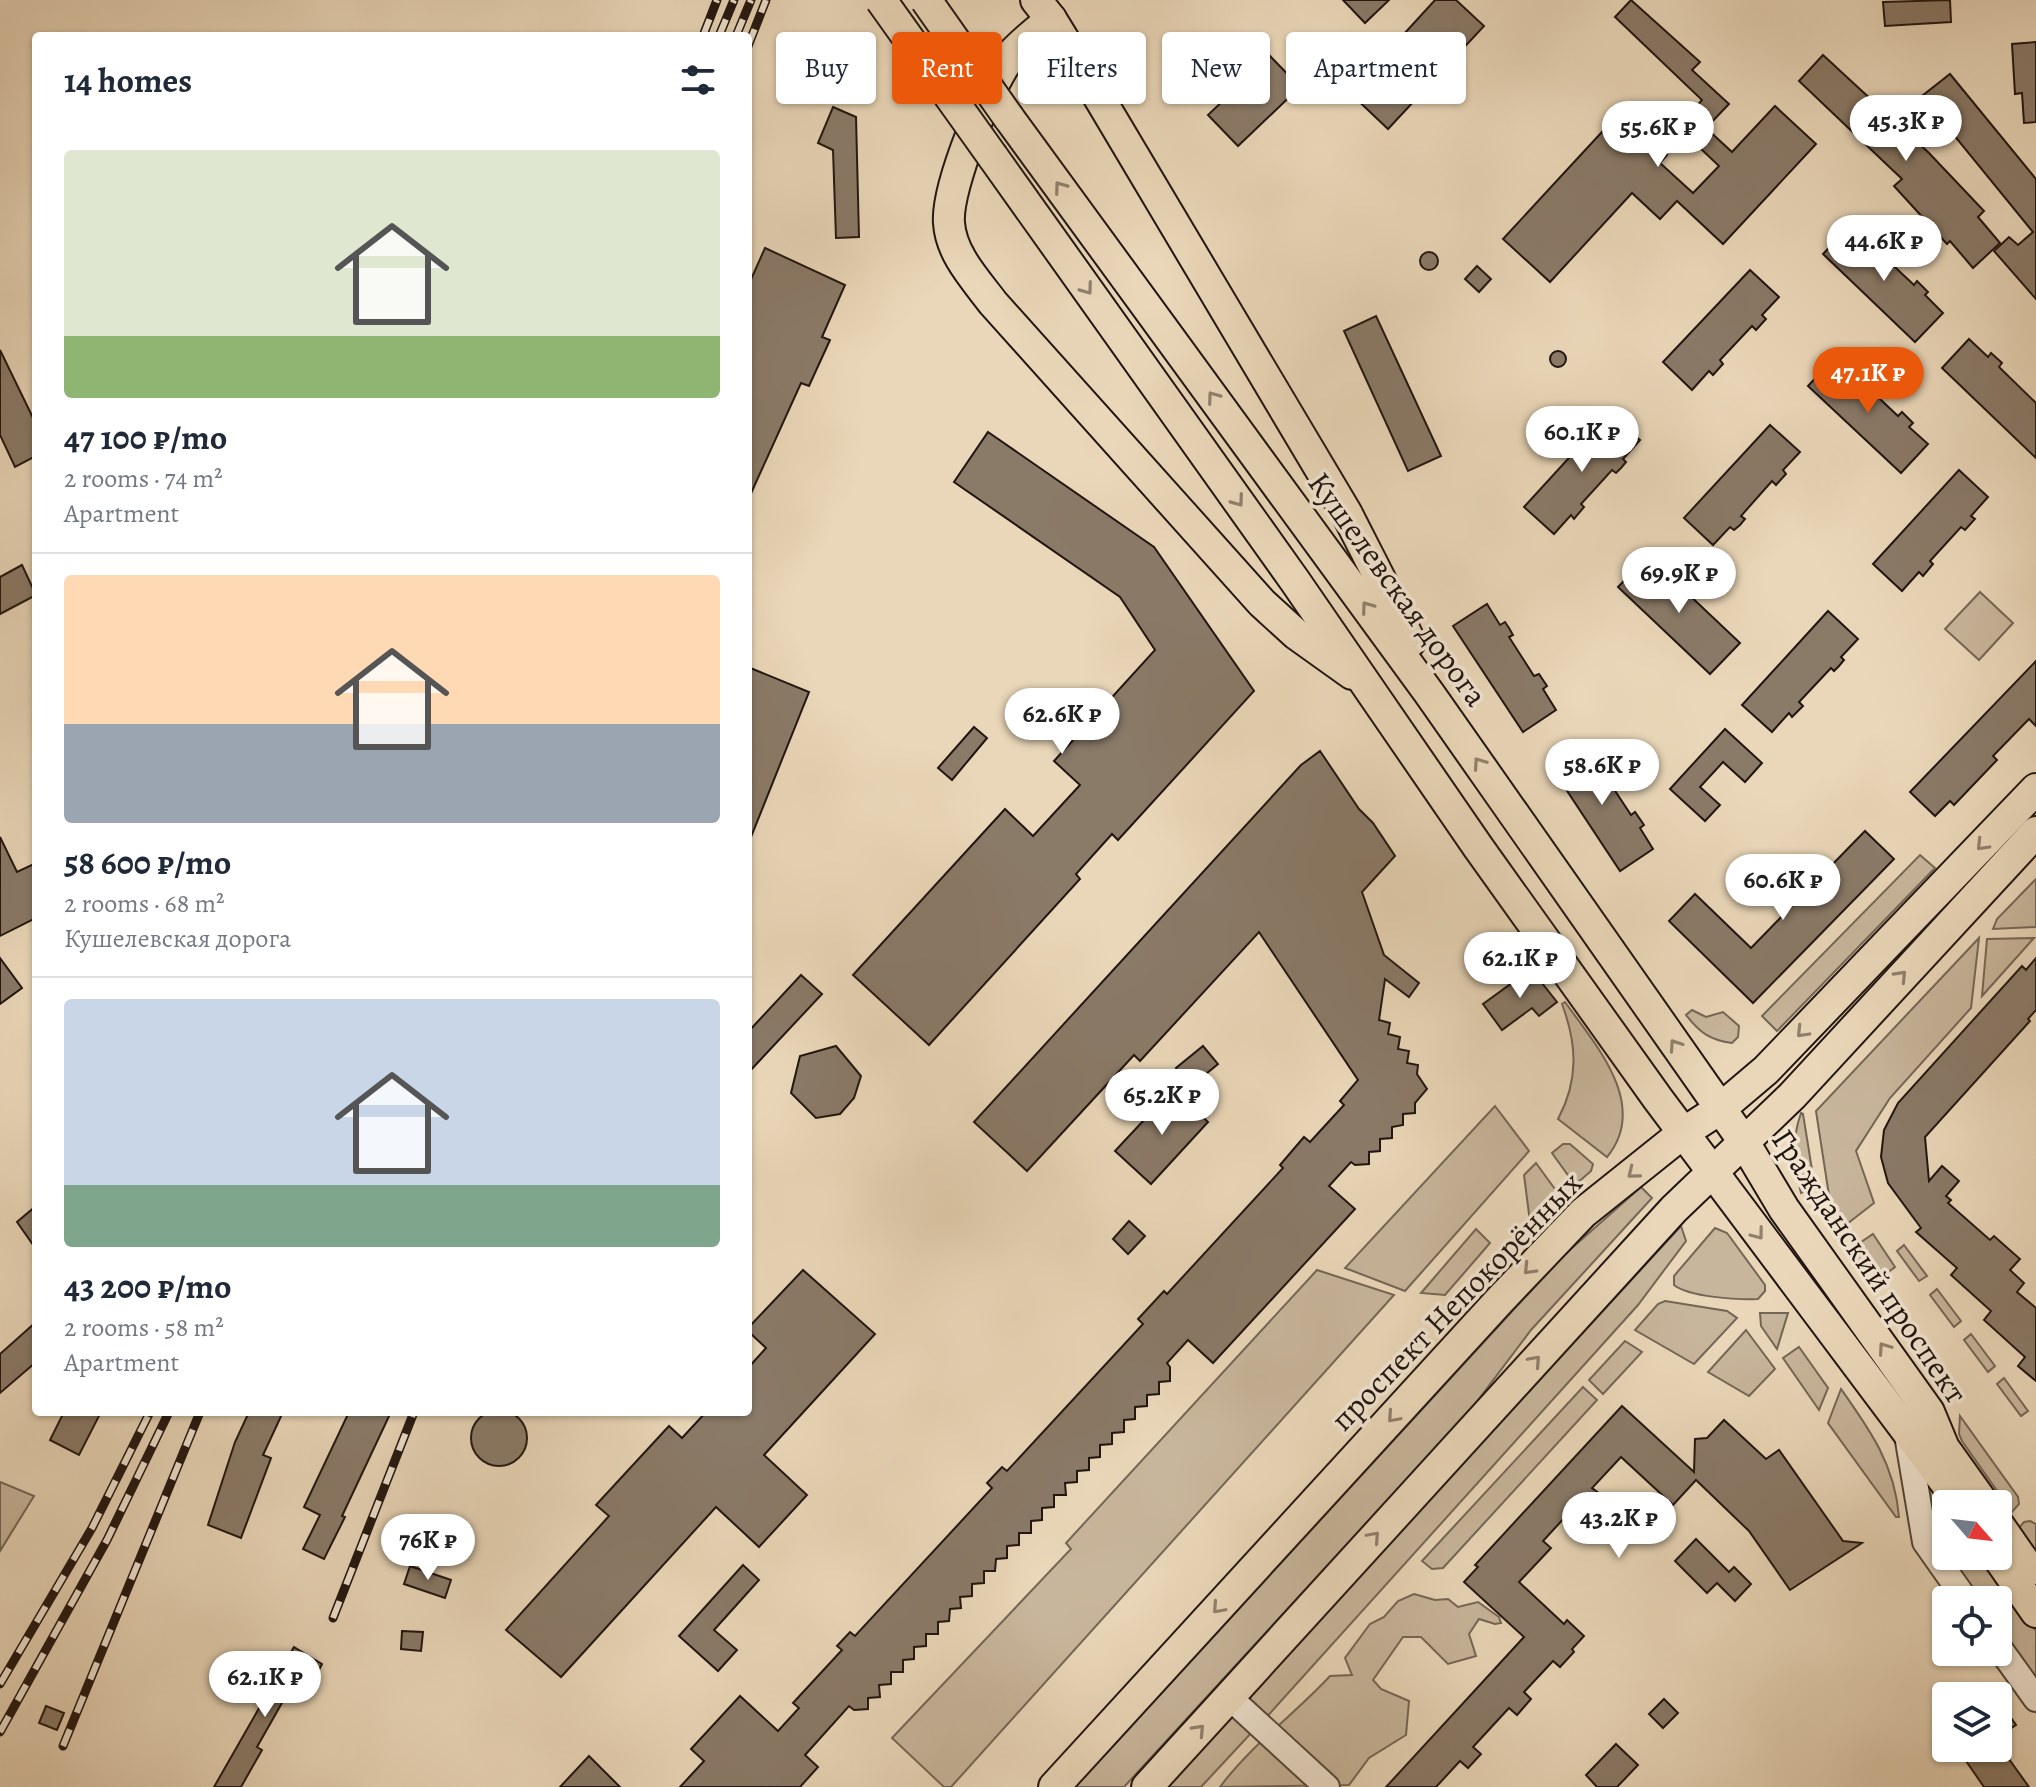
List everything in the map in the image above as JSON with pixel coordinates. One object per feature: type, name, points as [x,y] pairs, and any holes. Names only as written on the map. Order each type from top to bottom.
[{"type":"main road","points":[[881,0],[1683,1133]]},
{"type":"main road","name":"Кушелевская дорога","points":[[926,0],[1429,693],[1720,1109]]},
{"type":"main road","points":[[1369,686],[1296,634],[1265,607],[993,303],[955,247],[949,225],[950,203],[983,104],[1043,6],[1347,514],[1407,634],[1429,693]]},
{"type":"main road","points":[[1329,555],[1347,558],[1357,545],[1358,538]]},
{"type":"main road","points":[[1265,607],[1283,608],[1292,603],[1297,592],[1295,581]]},
{"type":"main road","name":"проспект Непокорённых","points":[[1054,1787],[1573,1224],[1683,1133],[1720,1109],[1766,1070],[2036,789]]},
{"type":"main road","points":[[1147,1787],[1674,1209],[1792,1096],[2036,832]]},
{"type":"main road","name":"Гражданский проспект","points":[[1720,1109],[1744,1142],[1784,1209],[1929,1412],[1944,1448],[1974,1490]]},
{"type":"main road","name":"Гражданский проспект","points":[[1683,1133],[1950,1490]]},
{"type":"main road","points":[[2012,1544],[2036,1578]]},
{"type":"main road","points":[[2007,1570],[2036,1612]]},
{"type":"street","name":"Гражданский проспект","points":[[1907,1435],[1925,1542],[1956,1586]]},
{"type":"street","points":[[2012,1666],[2036,1699]]},
{"type":"street","points":[[1229,1697],[1327,1787]]},
{"type":"shaded area","points":[[1980,592],[2013,623],[1979,660],[1945,629]]},
{"type":"shaded area","points":[[1920,855],[1935,868],[1777,1031],[1762,1016]]},
{"type":"shaded area","points":[[2036,879],[2036,927],[1993,929],[1997,919]]},
{"type":"shaded area","points":[[1979,938],[1971,1008],[1890,1098],[1856,1151],[1874,1203],[1847,1224],[1841,1224],[1832,1215],[1816,1111]]},
{"type":"shaded area","points":[[2034,938],[1982,996],[1987,939]]},
{"type":"shaded area","points":[[1565,1002],[1603,1056],[1621,1096],[1623,1117],[1619,1137],[1607,1157],[1558,1119],[1570,1090],[1574,1062],[1571,1033],[1562,1004]]},
{"type":"shaded area","points":[[1692,1010],[1706,1017],[1723,1012],[1739,1026],[1738,1037],[1732,1043],[1706,1035],[1686,1015]]},
{"type":"shaded area","points":[[1495,1106],[1529,1151],[1405,1291],[1345,1268]]},
{"type":"shaded area","points":[[1801,1113],[1815,1188],[1801,1193],[1795,1153]]},
{"type":"shaded area","points":[[1563,1144],[1570,1144],[1593,1164],[1591,1171],[1575,1185],[1552,1153]]},
{"type":"shaded area","points":[[1536,1163],[1560,1196],[1530,1222],[1524,1175]]},
{"type":"shaded area","points":[[1641,1187],[1652,1198],[1531,1330],[1472,1408],[1124,1787],[1075,1787],[1564,1255]]},
{"type":"shaded area","points":[[1681,1226],[1686,1241],[1638,1305],[1264,1720],[1244,1702]]},
{"type":"shaded area","points":[[1715,1228],[1727,1233],[1765,1285],[1765,1291],[1758,1299],[1702,1295],[1674,1285],[1674,1276]]},
{"type":"shaded area","points":[[1476,1229],[1490,1243],[1445,1295],[1421,1293]]},
{"type":"shaded area","points":[[1873,1234],[1895,1267],[1871,1285],[1848,1251]]},
{"type":"shaded area","points":[[1904,1245],[1927,1276],[1919,1281],[1897,1251]]},
{"type":"shaded area","points":[[1317,1270],[1394,1295],[951,1787],[944,1787],[892,1738],[1071,1549],[1066,1543]]},
{"type":"shaded area","points":[[1937,1289],[1961,1321],[1954,1327],[1930,1295]]},
{"type":"shaded area","points":[[1665,1301],[1727,1311],[1737,1318],[1694,1364],[1635,1330],[1658,1304]]},
{"type":"shaded area","points":[[1760,1313],[1788,1313],[1777,1349],[1761,1326]]},
{"type":"shaded area","points":[[1746,1330],[1775,1369],[1749,1396],[1708,1372]]},
{"type":"shaded area","points":[[1971,1334],[1995,1366],[1988,1372],[1964,1340]]},
{"type":"shaded area","points":[[1625,1341],[1642,1352],[1603,1394],[1589,1380]]},
{"type":"shaded area","points":[[1799,1347],[1828,1388],[1819,1410],[1783,1358]]},
{"type":"shaded area","points":[[2004,1378],[2028,1411],[2021,1416],[1997,1384]]},
{"type":"shaded area","points":[[1583,1387],[1597,1400],[1443,1568],[1432,1569],[1422,1561]]},
{"type":"shaded area","points":[[1841,1389],[1887,1464],[1899,1517],[1828,1423]]},
{"type":"shaded area","points":[[1960,1416],[2018,1497],[2019,1504],[2012,1512],[2012,1490],[1997,1490],[1959,1434]]},
{"type":"shaded area","points":[[0,1482],[34,1496],[0,1551]]},
{"type":"shaded area","points":[[1930,1483],[1935,1490],[1932,1490],[1932,1517],[1926,1488]]},
{"type":"shaded area","points":[[2030,1521],[2036,1524],[2036,1561],[2019,1528]]},
{"type":"shaded area","points":[[1956,1570],[1993,1570],[2004,1586],[1967,1586]]},
{"type":"shaded area","points":[[1414,1594],[1435,1600],[1448,1599],[1458,1607],[1478,1602],[1499,1617],[1501,1623],[1479,1619],[1469,1634],[1476,1656],[1448,1664],[1421,1637],[1403,1637],[1373,1680],[1381,1689],[1409,1701],[1406,1735],[1369,1758],[1349,1785],[1220,1787],[1245,1757],[1330,1676],[1352,1675],[1345,1658],[1370,1624],[1384,1617],[1398,1601]]},
{"type":"shaded area","points":[[2012,1597],[2036,1631],[2036,1683],[2012,1649]]},
{"type":"shaded area","points":[[1234,1713],[1253,1731],[1201,1787],[1166,1787]]},
{"type":"building","points":[[1343,0],[1389,0],[1365,23]]},
{"type":"building","points":[[1435,0],[1456,0],[1484,26],[1466,45],[1466,32],[1406,32]]},
{"type":"building","points":[[1631,0],[1700,62],[1692,70],[1729,104],[1706,128],[1732,152],[1775,106],[1816,144],[1723,244],[1677,201],[1660,219],[1632,193],[1550,282],[1503,239],[1613,120],[1631,137],[1639,129],[1667,155],[1660,163],[1693,193],[1719,166],[1680,129],[1702,100],[1615,17]]},
{"type":"building","points":[[1950,0],[1951,22],[1885,26],[1883,2]]},
{"type":"building","points":[[2036,42],[2036,122],[2024,123],[2022,93],[2015,94],[2012,44]]},
{"type":"building","points":[[1823,55],[1929,153],[1984,211],[1978,217],[2000,243],[1973,268],[1894,186],[1902,179],[1799,81]]},
{"type":"building","points":[[1270,56],[1286,73],[1286,100],[1238,146],[1208,115],[1220,104],[1270,104]]},
{"type":"building","points":[[1950,74],[2036,179],[2036,299],[1994,251],[2009,237],[2018,245],[2033,232],[1922,96]]},
{"type":"building","points":[[1362,104],[1411,104],[1388,129]]},
{"type":"building","points":[[833,107],[856,117],[859,237],[836,238],[833,150],[818,143]]},
{"type":"building","points":[[1851,225],[1869,243],[1872,239],[1883,249],[1880,253],[1914,285],[1917,281],[1928,292],[1925,295],[1943,313],[1915,342],[1823,254]]},
{"type":"building","points":[[765,248],[845,285],[822,337],[830,340],[809,386],[801,383],[752,491],[752,277]]},
{"type":"building","points":[[1429,252],[1438,261],[1429,270],[1420,261]]},
{"type":"building","points":[[1477,266],[1491,279],[1479,292],[1465,279]]},
{"type":"building","points":[[1750,270],[1779,297],[1762,315],[1766,319],[1756,330],[1752,326],[1720,360],[1723,364],[1713,375],[1709,371],[1692,390],[1663,362]]},
{"type":"building","points":[[1376,316],[1441,456],[1408,471],[1344,331]]},
{"type":"building","points":[[1969,339],[1988,357],[1991,353],[2002,363],[1999,367],[2036,403],[2036,458],[1942,368]]},
{"type":"building","points":[[0,350],[32,416],[32,458],[15,467],[0,435]]},
{"type":"building","points":[[1558,351],[1564,353],[1564,365],[1558,367],[1552,365],[1550,359],[1552,353]]},
{"type":"building","points":[[1835,357],[1853,374],[1857,371],[1867,381],[1864,384],[1898,416],[1902,412],[1913,423],[1909,427],[1928,444],[1901,473],[1808,386]]},
{"type":"building","points":[[1610,413],[1640,440],[1623,459],[1626,462],[1621,468],[1616,473],[1612,470],[1581,504],[1584,507],[1574,519],[1571,515],[1554,534],[1524,507]]},
{"type":"building","points":[[1770,425],[1800,452],[1783,470],[1786,474],[1776,485],[1772,481],[1741,516],[1745,519],[1740,525],[1734,530],[1730,527],[1713,545],[1684,518]]},
{"type":"building","points":[[988,432],[1154,547],[1254,691],[1118,840],[1112,834],[1076,874],[1080,879],[929,1045],[853,975],[1005,809],[1033,836],[1080,785],[1054,761],[1155,650],[1120,597],[954,482]]},
{"type":"building","points":[[1959,470],[1988,497],[1971,516],[1975,519],[1965,530],[1961,527],[1930,561],[1933,564],[1923,576],[1919,572],[1902,591],[1873,564]]},
{"type":"building","points":[[1648,556],[1740,643],[1710,674],[1618,587]]},
{"type":"building","points":[[22,565],[32,586],[32,597],[0,614],[0,577]]},
{"type":"building","points":[[1487,604],[1500,625],[1505,622],[1509,628],[1513,635],[1509,637],[1534,676],[1539,674],[1547,686],[1543,689],[1556,710],[1523,732],[1453,626]]},
{"type":"building","points":[[1828,611],[1858,639],[1841,657],[1844,660],[1839,666],[1834,671],[1831,668],[1799,702],[1803,706],[1792,717],[1789,713],[1772,732],[1742,705]]},
{"type":"building","points":[[2036,661],[2036,726],[2029,719],[1993,756],[1997,760],[1954,805],[1950,801],[1935,816],[1910,792]]},
{"type":"building","points":[[752,669],[809,692],[752,834]]},
{"type":"building","points":[[974,727],[987,738],[952,780],[938,768]]},
{"type":"building","points":[[1725,729],[1762,763],[1745,782],[1723,762],[1700,787],[1720,805],[1705,821],[1670,789]]},
{"type":"building","points":[[1584,743],[1597,764],[1602,761],[1610,774],[1606,777],[1631,815],[1635,812],[1644,825],[1640,828],[1653,849],[1620,871],[1550,765]]},
{"type":"building","points":[[1320,751],[1395,856],[1362,892],[1384,955],[1419,983],[1409,997],[1385,979],[1379,1020],[1390,1023],[1388,1034],[1400,1037],[1398,1049],[1409,1051],[1407,1063],[1418,1065],[1417,1074],[1427,1089],[1415,1103],[1415,1113],[1403,1114],[1403,1125],[1392,1127],[1392,1138],[1380,1139],[1380,1151],[1369,1152],[1369,1164],[1355,1165],[1351,1162],[1329,1186],[1355,1209],[1213,1363],[1188,1340],[1167,1363],[1170,1381],[1159,1382],[1159,1394],[1147,1395],[1147,1406],[1135,1407],[1135,1419],[1124,1420],[1124,1432],[1112,1433],[1112,1444],[1100,1445],[1100,1457],[1089,1458],[1089,1470],[1077,1471],[1077,1482],[1065,1483],[1066,1495],[1054,1495],[1054,1507],[1042,1508],[1042,1520],[1031,1521],[1031,1533],[1019,1533],[1019,1545],[1007,1546],[1007,1558],[996,1559],[995,1571],[984,1571],[984,1583],[972,1584],[972,1596],[960,1597],[961,1608],[950,1609],[949,1621],[938,1622],[938,1634],[926,1634],[926,1646],[914,1647],[914,1659],[903,1660],[903,1672],[891,1672],[891,1684],[879,1685],[880,1697],[868,1698],[868,1709],[854,1710],[849,1706],[805,1755],[818,1767],[800,1787],[680,1787],[704,1761],[691,1749],[740,1696],[778,1731],[799,1708],[793,1703],[842,1650],[837,1646],[850,1632],[855,1636],[992,1488],[987,1483],[1002,1467],[1007,1471],[1143,1324],[1138,1319],[1164,1291],[1167,1294],[1283,1168],[1280,1165],[1304,1137],[1310,1142],[1344,1105],[1340,1101],[1358,1080],[1259,932],[1140,1061],[1134,1055],[1027,1171],[974,1122],[1301,765]]},
{"type":"building","points":[[1865,831],[1894,859],[1753,1003],[1669,921],[1695,894],[1751,948]]},
{"type":"building","points":[[0,837],[17,872],[32,865],[32,920],[0,936]]},
{"type":"building","points":[[0,958],[22,988],[0,1004]]},
{"type":"building","points":[[2036,958],[2036,1010],[2028,1019],[2030,1021],[1925,1137],[1929,1181],[1942,1166],[1959,1181],[1946,1196],[1951,1200],[1948,1203],[1990,1240],[1994,1236],[2020,1259],[2010,1270],[2024,1283],[2017,1292],[2036,1308],[2036,1381],[2018,1366],[2025,1357],[1984,1320],[1991,1311],[1951,1275],[1957,1268],[1916,1232],[1921,1228],[1888,1183],[1881,1157],[1884,1130],[1898,1103],[2022,966],[2026,970]]},
{"type":"building","points":[[1531,969],[1557,1002],[1539,1016],[1532,1008],[1502,1030],[1483,1004]]},
{"type":"building","points":[[801,975],[822,994],[752,1069],[752,1028]]},
{"type":"building","points":[[836,1046],[861,1076],[854,1098],[840,1114],[816,1118],[791,1093],[800,1056]]},
{"type":"building","points":[[1203,1046],[1218,1064],[1190,1087],[1176,1068]]},
{"type":"building","points":[[1173,1089],[1208,1122],[1151,1184],[1115,1151]]},
{"type":"building","points":[[32,1209],[32,1243],[17,1222]]},
{"type":"building","points":[[1129,1221],[1145,1236],[1128,1254],[1113,1239]]},
{"type":"building","points":[[803,1270],[875,1334],[764,1455],[807,1495],[759,1547],[716,1507],[561,1677],[506,1630],[609,1516],[596,1505],[669,1426],[682,1438],[702,1416],[752,1416],[752,1364],[766,1348],[752,1335],[752,1324]]},
{"type":"building","points":[[32,1326],[32,1365],[0,1393],[0,1354]]},
{"type":"building","points":[[1622,1406],[1694,1472],[1695,1439],[1707,1438],[1724,1420],[1766,1459],[1779,1450],[1843,1541],[1862,1543],[1790,1590],[1749,1531],[1696,1480],[1673,1505],[1621,1457],[1592,1488],[1600,1494],[1586,1509],[1579,1502],[1543,1541],[1551,1548],[1519,1582],[1564,1624],[1567,1620],[1584,1636],[1572,1649],[1574,1652],[1560,1667],[1553,1661],[1524,1692],[1531,1699],[1517,1715],[1509,1708],[1473,1747],[1481,1754],[1468,1768],[1460,1761],[1436,1787],[1386,1787],[1524,1637],[1464,1582],[1478,1567],[1475,1565]]},
{"type":"building","points":[[62,1416],[99,1416],[79,1455],[50,1440]]},
{"type":"building","points":[[247,1416],[281,1416],[263,1455],[271,1458],[241,1538],[208,1525],[235,1442]]},
{"type":"building","points":[[347,1416],[389,1416],[324,1559],[303,1549],[320,1515],[304,1507]]},
{"type":"building","points":[[482,1416],[516,1416],[525,1427],[525,1449],[510,1464],[488,1464],[473,1449],[473,1427]]},
{"type":"building","points":[[1696,1539],[1729,1572],[1734,1567],[1751,1584],[1735,1601],[1717,1583],[1707,1593],[1675,1561]]},
{"type":"building","points":[[743,1565],[759,1580],[714,1630],[737,1650],[718,1671],[679,1636]]},
{"type":"building","points":[[410,1566],[451,1580],[445,1598],[404,1584]]},
{"type":"building","points":[[402,1631],[423,1632],[421,1651],[401,1649]]},
{"type":"building","points":[[294,1647],[322,1664],[314,1679],[300,1671],[257,1747],[262,1750],[241,1787],[214,1787]]},
{"type":"building","points":[[1664,1699],[1678,1713],[1663,1728],[1649,1714]]},
{"type":"building","points":[[46,1706],[64,1713],[57,1730],[39,1723]]},
{"type":"building","points":[[1616,1744],[1638,1765],[1617,1787],[1597,1787],[1586,1775]]},
{"type":"building","points":[[589,1756],[620,1787],[560,1787]]},
{"type":"building","points":[[1967,1762],[2011,1762],[2029,1787],[1984,1787]]},
{"type":"railway","points":[[705,32],[717,0]]},
{"type":"railway","points":[[721,32],[734,0]]},
{"type":"railway","points":[[738,32],[751,0]]},
{"type":"railway","points":[[752,36],[766,0]]},
{"type":"railway","points":[[0,1684],[92,1528],[148,1416]]},
{"type":"railway","points":[[0,1732],[107,1540],[167,1416]]},
{"type":"railway","points":[[63,1746],[198,1416]]},
{"type":"railway","points":[[333,1618],[412,1416]]}]
